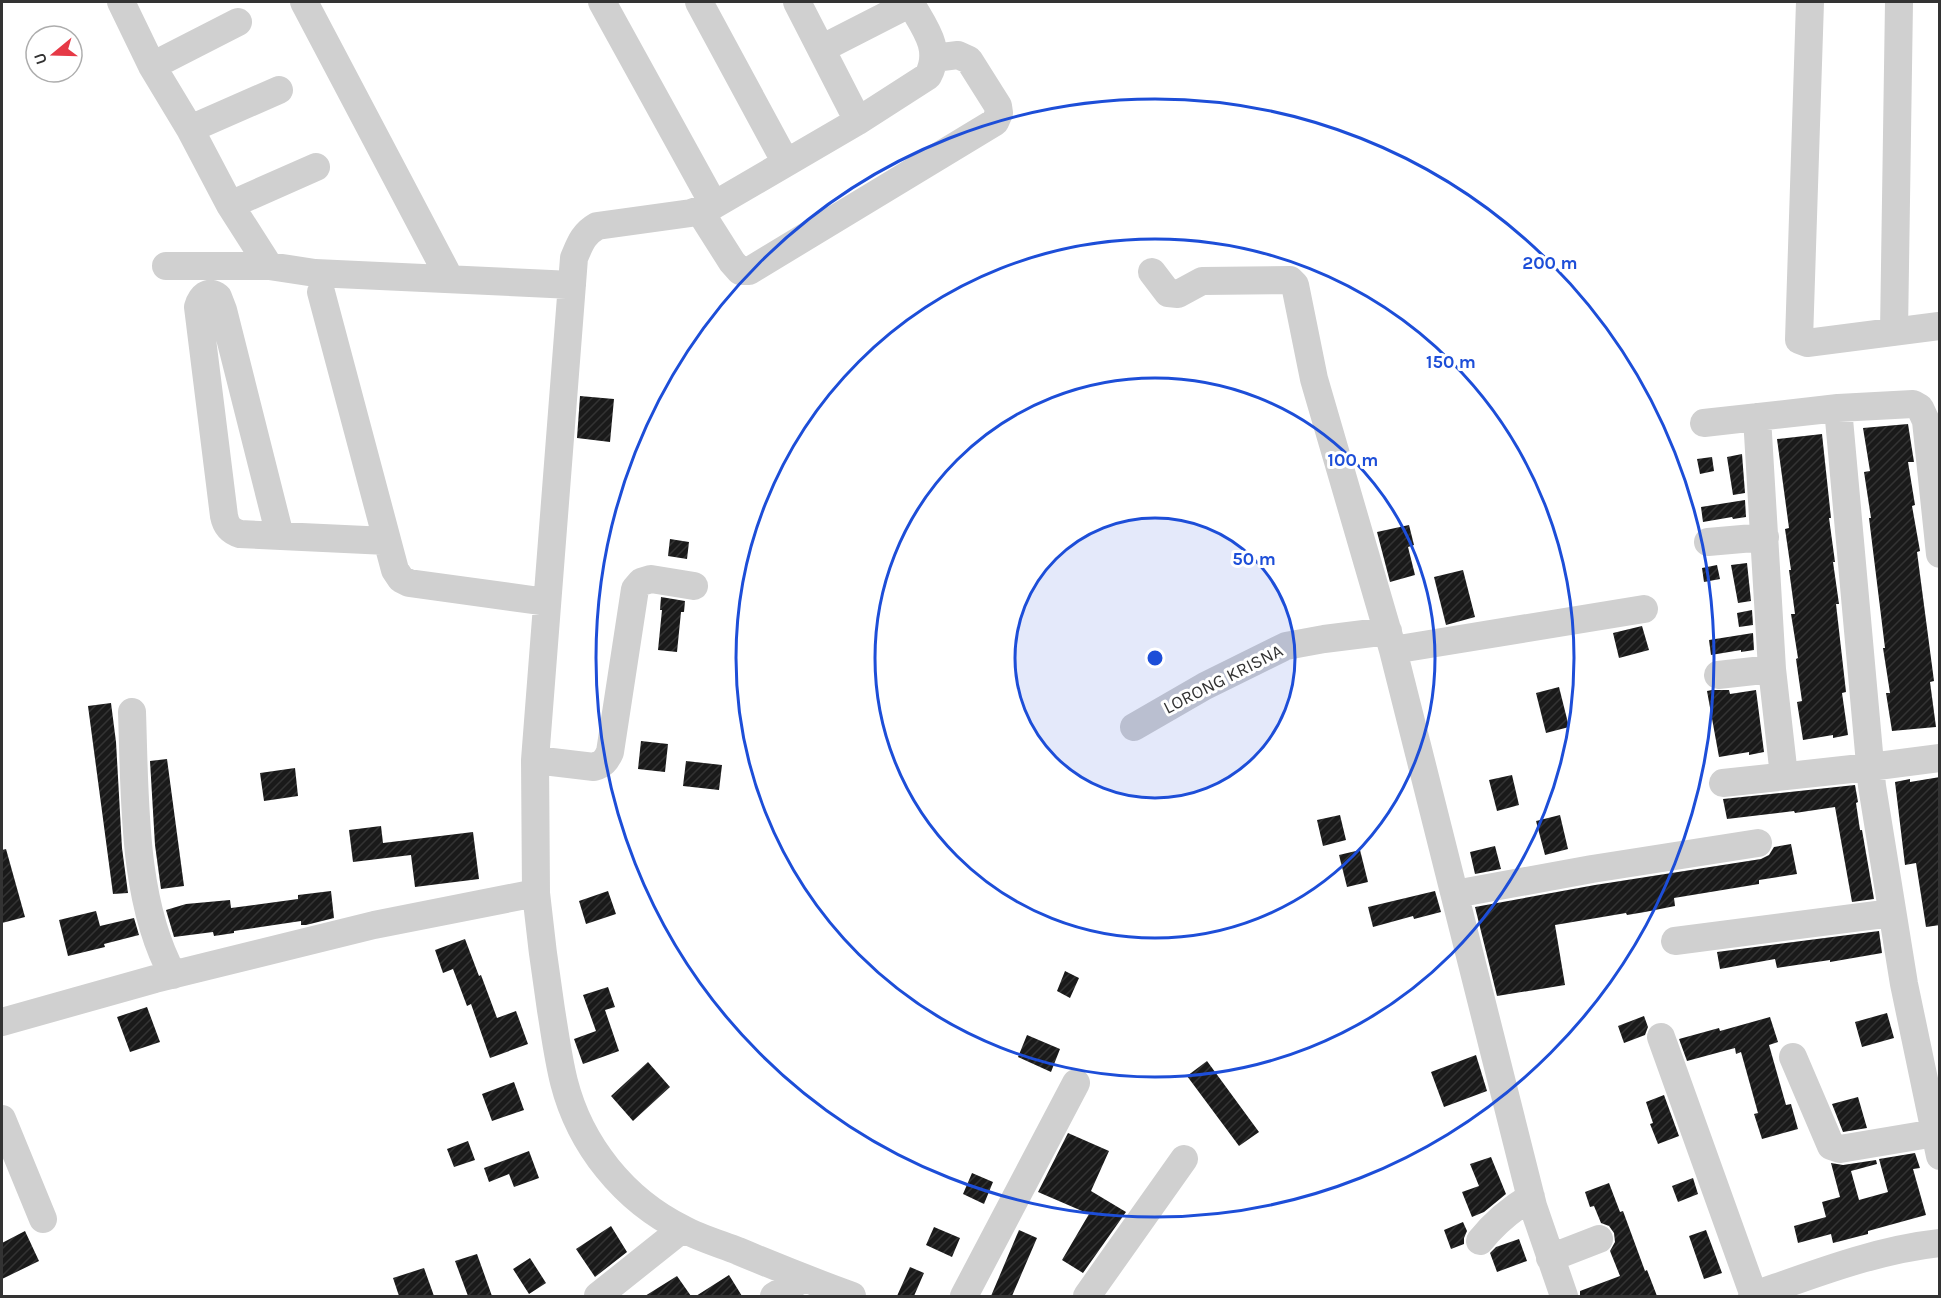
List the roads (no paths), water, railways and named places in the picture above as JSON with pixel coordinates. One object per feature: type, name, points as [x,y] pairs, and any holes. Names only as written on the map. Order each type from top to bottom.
[{"type":"street","points":[[121,2],[152,66],[190,129],[230,205],[269,266]]},
{"type":"street","points":[[304,2],[450,279]]},
{"type":"street","points":[[602,2],[732,262],[740,271],[749,271],[995,122],[999,113],[998,105],[969,60],[958,55],[934,57]]},
{"type":"street","points":[[699,2],[786,163]]},
{"type":"street","points":[[797,2],[858,121]]},
{"type":"street","points":[[821,49],[910,2],[931,40],[934,57],[928,76],[858,121],[786,163],[691,213],[597,226],[588,231],[581,240],[574,258],[535,760],[536,893],[543,956],[564,1084],[576,1115],[595,1152],[608,1171],[629,1192],[682,1229],[852,1296]]},
{"type":"street","points":[[1810,2],[1800,339],[1807,343],[1939,326]]},
{"type":"street","points":[[1894,332],[1899,2]]},
{"type":"street","points":[[152,66],[238,22]]},
{"type":"street","points":[[190,129],[279,90]]},
{"type":"street","points":[[230,205],[316,167]]},
{"type":"street","points":[[166,266],[269,266],[315,273],[572,285]]},
{"type":"street","points":[[1152,272],[1168,293],[1172,294],[1178,294],[1202,281],[1290,280],[1295,285],[1314,379],[1391,640],[1531,1197],[1564,1296]]},
{"type":"street","points":[[321,292],[395,570],[401,579],[409,583],[547,602]]},
{"type":"street","points":[[280,536],[223,310],[218,297],[211,293],[200,300],[198,307],[226,524],[233,532],[240,534],[280,536],[387,541]]},
{"type":"street","points":[[1704,423],[1838,408],[1913,404],[1920,408],[1926,421],[1940,554]]},
{"type":"street","points":[[1793,1057],[1831,1146],[1840,1149],[1937,1145],[1892,913],[1870,767],[1838,408]]},
{"type":"street","points":[[1757,417],[1772,669],[1784,776]]},
{"type":"street","points":[[1708,542],[1765,537]]},
{"type":"street","points":[[535,760],[594,766],[606,760],[610,752],[635,589],[640,582],[651,579],[694,586]]},
{"type":"street","name":"LORONG KRISNA","points":[[1134,727],[1189,694],[1286,646],[1324,639],[1391,640],[1644,609]]},
{"type":"street","points":[[1718,675],[1772,669]]},
{"type":"street","points":[[132,711],[135,792],[142,875],[147,904],[161,954],[173,975]]},
{"type":"street","points":[[1723,783],[1940,758]]},
{"type":"street","points":[[1455,894],[1592,869],[1758,843]]},
{"type":"street","points":[[2,1020],[374,925],[536,893]]},
{"type":"street","points":[[1675,941],[1892,913]]},
{"type":"street","points":[[1661,1037],[1753,1296],[1847,1264],[1940,1243]]},
{"type":"street","points":[[964,1296],[1076,1083]]},
{"type":"street","points":[[2,1119],[43,1219]]},
{"type":"street","points":[[1087,1296],[1184,1159]]},
{"type":"street","points":[[1480,1241],[1493,1224],[1531,1197]]},
{"type":"street","points":[[598,1296],[682,1229]]},
{"type":"street","points":[[1550,1258],[1599,1239]]},
{"type":"street","points":[[774,1296],[804,1278]]}]
